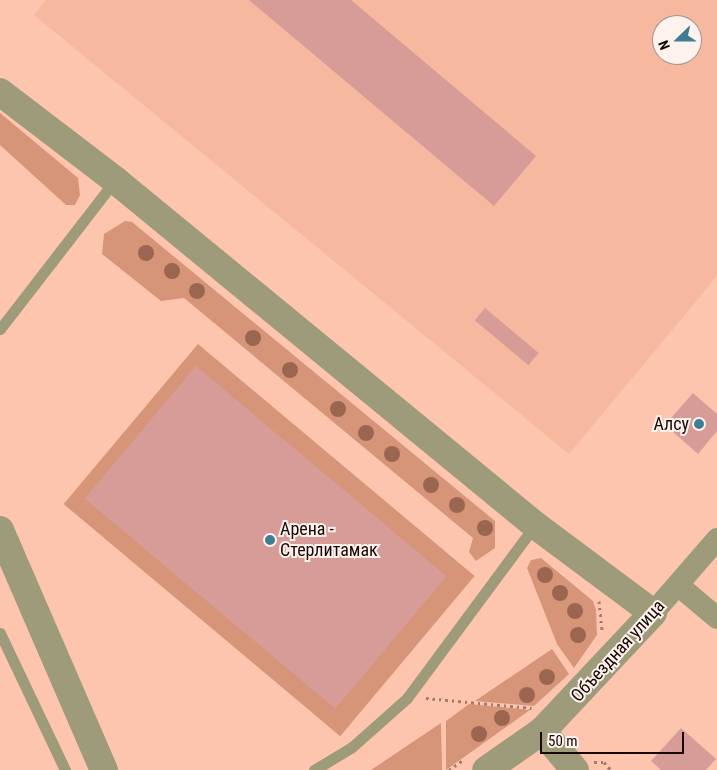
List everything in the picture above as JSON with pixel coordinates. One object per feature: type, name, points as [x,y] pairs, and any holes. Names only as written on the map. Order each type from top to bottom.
[{"type":"street","points":[[0,92],[115,180],[535,525],[654,613]]},
{"type":"street","points":[[0,530],[104,770]]},
{"type":"street","name":"Объездная улица","points":[[479,762],[535,718],[654,613],[717,539]]},
{"type":"street","points":[[678,585],[717,618]]},
{"type":"street","points":[[535,718],[581,769]]},
{"type":"lane","points":[[0,329],[115,180]]},
{"type":"lane","points":[[314,770],[352,747],[408,696],[535,525]]},
{"type":"lane","points":[[0,632],[65,770]]},
{"type":"path","points":[[597,596],[601,638]]},
{"type":"path","points":[[408,696],[535,718],[541,704]]},
{"type":"path","points":[[581,769],[598,760],[611,770]]},
{"type":"path","points":[[449,770],[479,762]]},
{"type":"shaded area","points":[[46,0],[717,0],[717,276],[569,454],[34,15]]},
{"type":"shaded area","points":[[0,113],[78,178],[80,195],[75,205],[66,205],[0,145]]},
{"type":"shaded area","points":[[125,221],[132,222],[495,521],[495,548],[476,561],[469,552],[473,538],[184,298],[161,301],[102,254],[104,234]]},
{"type":"shaded area","name":"Арена - Стерлитамак","points":[[198,344],[475,576],[340,736],[64,504]]},
{"type":"shaded area","points":[[541,558],[593,601],[596,610],[597,635],[574,668],[557,644],[527,568],[531,560]]},
{"type":"shaded area","points":[[552,649],[569,674],[534,706],[475,701]]},
{"type":"shaded area","points":[[469,704],[530,710],[446,770],[446,721]]},
{"type":"shaded area","points":[[441,723],[442,770],[371,770]]},
{"type":"building","points":[[249,0],[351,0],[536,156],[494,206]]},
{"type":"building","points":[[485,308],[539,353],[528,365],[475,320]]},
{"type":"building","name":"Арена - Стерлитамак","points":[[196,366],[446,576],[335,709],[85,499]]},
{"type":"building","points":[[693,393],[717,414],[717,431],[698,454],[665,425]]},
{"type":"building","points":[[681,728],[716,759],[706,770],[661,770],[651,761]]},
{"type":"place","name":"Алсу","points":[[699,424]]},
{"type":"place","name":"Арена - Стерлитамак","points":[[270,540]]}]
